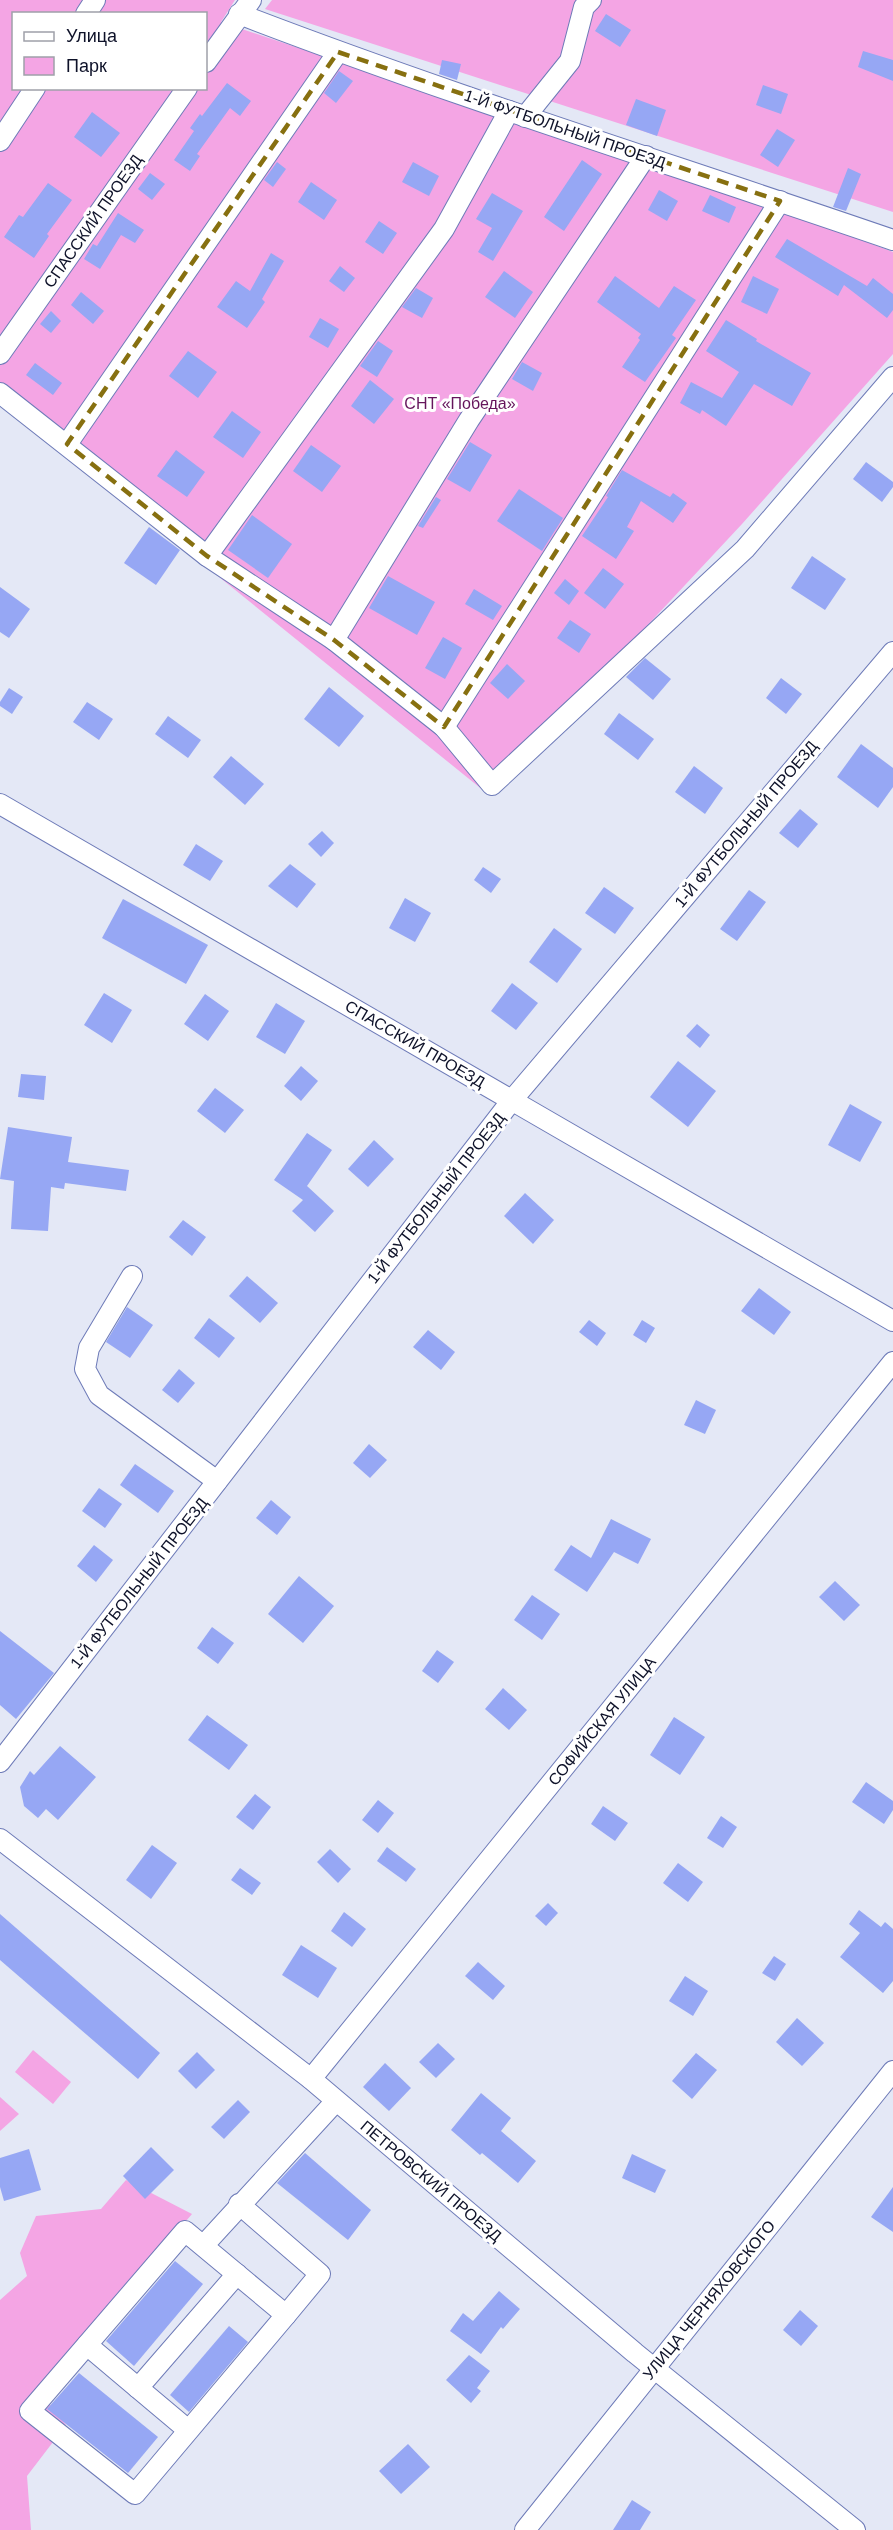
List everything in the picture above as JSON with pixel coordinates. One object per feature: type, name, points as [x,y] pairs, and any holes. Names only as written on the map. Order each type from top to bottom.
[{"type":"street","points":[[207,556],[444,229],[517,114],[570,61],[584,7],[591,0]]},
{"type":"street","points":[[207,61],[245,7]]},
{"type":"street","name":"1-Й ФУТБОЛЬНЫЙ ПРОЕЗД","points":[[245,7],[338,52],[893,240]]},
{"type":"street","points":[[67,444],[338,52]]},
{"type":"street","points":[[0,141],[34,90]]},
{"type":"street","name":"СПАССКИЙ ПРОЕЗД","points":[[0,354],[186,90]]},
{"type":"street","points":[[334,640],[469,420],[646,156]]},
{"type":"street","points":[[444,727],[780,201]]},
{"type":"street","points":[[0,393],[207,556],[334,640],[444,727],[492,784],[746,549],[893,377]]},
{"type":"street","name":"1-Й ФУТБОЛЬНЫЙ ПРОЕЗД","points":[[0,1762],[512,1100],[893,652]]},
{"type":"street","name":"СПАССКИЙ ПРОЕЗД","points":[[0,804],[893,1321]]},
{"type":"street","points":[[132,1276],[88,1348],[85,1370],[99,1395],[217,1481]]},
{"type":"street","name":"СОФИЙСКАЯ УЛИЦА","points":[[311,2079],[893,1362]]},
{"type":"street","name":"ПЕТРОВСКИЙ ПРОЕЗД","points":[[0,1839],[311,2079],[655,2368],[855,2530]]},
{"type":"street","name":"УЛИЦА ЧЕРНЯХОВСКОГО","points":[[525,2530],[893,2071]]},
{"type":"street","points":[[203,2246],[239,2204],[336,2101]]},
{"type":"street","points":[[239,2204],[320,2274],[286,2315],[188,2430],[135,2494],[30,2411],[185,2230],[286,2315]]},
{"type":"street","points":[[138,2388],[237,2274]]},
{"type":"street","points":[[87,2345],[188,2430]]},
{"type":"highlighted area","points":[[338,52],[780,201],[444,727],[334,640],[207,556],[67,444]]},
{"type":"green space","name":"СНТ «Победа»","points":[[0,0],[235,0],[221,22],[780,209],[893,252],[893,354],[742,524],[489,795],[0,400]]},
{"type":"green space","points":[[272,0],[893,0],[893,212],[265,9]]},
{"type":"green space","points":[[33,2050],[71,2082],[53,2104],[15,2072]]},
{"type":"green space","points":[[0,2097],[19,2114],[0,2131]]},
{"type":"green space","points":[[126,2180],[192,2214],[40,2392],[66,2425],[27,2476],[31,2530],[0,2530],[0,2300],[27,2276],[20,2253],[36,2216],[101,2209]]},
{"type":"building","points":[[606,14],[631,30],[620,47],[595,31]]},
{"type":"building","points":[[863,51],[893,60],[893,81],[858,67]]},
{"type":"building","points":[[442,60],[461,64],[457,80],[439,74]]},
{"type":"building","points":[[339,71],[353,81],[336,103],[324,93]]},
{"type":"building","points":[[227,83],[251,101],[240,116],[230,108],[197,154],[200,156],[190,171],[174,160],[194,131],[190,128]]},
{"type":"building","points":[[763,85],[788,94],[781,114],[756,105]]},
{"type":"building","points":[[636,99],[666,110],[657,136],[626,125]]},
{"type":"building","points":[[92,112],[120,133],[101,157],[74,137]]},
{"type":"building","points":[[777,129],[795,140],[778,167],[760,155]]},
{"type":"building","points":[[582,160],[602,174],[564,231],[544,217]]},
{"type":"building","points":[[277,162],[286,169],[273,187],[264,180]]},
{"type":"building","points":[[413,162],[439,176],[429,196],[402,182]]},
{"type":"building","points":[[848,168],[861,174],[846,211],[833,207]]},
{"type":"building","points":[[150,173],[165,184],[152,200],[138,189]]},
{"type":"building","points":[[311,182],[337,200],[324,220],[298,202]]},
{"type":"building","points":[[48,183],[72,200],[47,234],[49,236],[34,258],[4,237],[19,215],[23,217]]},
{"type":"building","points":[[659,190],[678,201],[667,221],[648,210]]},
{"type":"building","points":[[492,193],[523,211],[493,261],[478,252],[492,228],[476,219]]},
{"type":"building","points":[[710,195],[736,207],[729,223],[702,211]]},
{"type":"building","points":[[118,213],[144,230],[135,243],[121,235],[100,269],[84,259],[93,244],[97,246]]},
{"type":"building","points":[[379,221],[397,233],[383,254],[365,242]]},
{"type":"building","points":[[787,239],[867,286],[873,278],[893,294],[893,310],[887,318],[844,285],[838,296],[775,257]]},
{"type":"building","points":[[271,253],[284,261],[262,299],[265,302],[247,328],[217,307],[236,281],[250,291]]},
{"type":"building","points":[[340,266],[355,278],[344,292],[329,281]]},
{"type":"building","points":[[504,271],[533,292],[515,318],[485,297]]},
{"type":"building","points":[[615,276],[659,308],[674,286],[696,300],[672,335],[676,338],[645,382],[622,367],[640,340],[638,338],[641,334],[597,302]]},
{"type":"building","points":[[753,276],[779,289],[767,314],[741,302]]},
{"type":"building","points":[[416,288],[433,298],[422,318],[402,307]]},
{"type":"building","points":[[81,292],[104,311],[93,324],[71,305]]},
{"type":"building","points":[[51,311],[61,321],[51,333],[40,324]]},
{"type":"building","points":[[320,318],[339,329],[328,348],[309,337]]},
{"type":"building","points":[[726,320],[757,339],[756,341],[811,373],[792,406],[754,384],[726,426],[702,410],[700,414],[680,403],[691,382],[722,398],[739,372],[706,351]]},
{"type":"building","points":[[378,341],[393,351],[377,377],[360,366]]},
{"type":"building","points":[[188,351],[217,372],[198,398],[169,376]]},
{"type":"building","points":[[522,362],[542,373],[533,391],[512,379]]},
{"type":"building","points":[[35,363],[62,383],[53,395],[26,375]]},
{"type":"building","points":[[370,380],[394,399],[374,424],[351,406]]},
{"type":"building","points":[[232,411],[261,432],[243,458],[213,437]]},
{"type":"building","points":[[470,442],[492,455],[470,492],[447,479]]},
{"type":"building","points":[[311,445],[341,466],[322,492],[293,471]]},
{"type":"building","points":[[176,450],[205,472],[187,497],[157,476]]},
{"type":"building","points":[[866,462],[893,482],[893,487],[882,502],[853,479]]},
{"type":"building","points":[[622,470],[670,497],[673,493],[687,503],[673,523],[641,501],[627,527],[634,531],[616,559],[582,536],[608,497],[606,496]]},
{"type":"building","points":[[519,489],[563,518],[542,551],[497,521]]},
{"type":"building","points":[[436,497],[441,500],[423,528],[418,526]]},
{"type":"building","points":[[252,515],[292,544],[268,578],[228,550]]},
{"type":"building","points":[[149,527],[180,550],[156,585],[124,563]]},
{"type":"building","points":[[812,556],[846,579],[825,610],[791,588]]},
{"type":"building","points":[[603,568],[624,584],[605,609],[584,593]]},
{"type":"building","points":[[388,576],[435,602],[417,635],[369,608]]},
{"type":"building","points":[[565,579],[579,591],[569,605],[554,593]]},
{"type":"building","points":[[0,587],[30,609],[9,638],[0,632]]},
{"type":"building","points":[[474,589],[502,606],[493,620],[465,604]]},
{"type":"building","points":[[570,620],[591,634],[579,653],[557,638]]},
{"type":"building","points":[[443,637],[462,648],[445,679],[425,668]]},
{"type":"building","points":[[645,658],[671,679],[653,700],[626,677]]},
{"type":"building","points":[[507,664],[525,681],[508,699],[490,683]]},
{"type":"building","points":[[781,678],[802,694],[786,714],[766,698]]},
{"type":"building","points":[[329,687],[364,716],[339,747],[304,719]]},
{"type":"building","points":[[9,688],[23,697],[12,714],[0,706]]},
{"type":"building","points":[[87,702],[113,719],[99,740],[73,722]]},
{"type":"building","points":[[619,713],[654,739],[638,760],[604,734]]},
{"type":"building","points":[[168,716],[201,740],[188,758],[155,734]]},
{"type":"building","points":[[861,744],[893,768],[893,787],[878,808],[837,777]]},
{"type":"building","points":[[231,756],[264,784],[245,805],[213,777]]},
{"type":"building","points":[[694,766],[723,788],[705,814],[675,792]]},
{"type":"building","points":[[800,809],[818,824],[798,848],[779,833]]},
{"type":"building","points":[[322,831],[334,843],[321,857],[308,844]]},
{"type":"building","points":[[196,844],[223,861],[210,881],[183,865]]},
{"type":"building","points":[[290,864],[316,884],[297,908],[268,886]]},
{"type":"building","points":[[483,867],[501,879],[491,893],[474,880]]},
{"type":"building","points":[[604,887],[634,908],[615,934],[585,913]]},
{"type":"building","points":[[749,890],[766,902],[737,941],[720,929]]},
{"type":"building","points":[[405,898],[431,913],[415,942],[389,928]]},
{"type":"building","points":[[123,899],[208,945],[186,984],[102,938]]},
{"type":"building","points":[[554,928],[582,949],[557,983],[529,962]]},
{"type":"building","points":[[512,983],[538,1003],[516,1030],[491,1011]]},
{"type":"building","points":[[104,993],[132,1010],[112,1043],[84,1025]]},
{"type":"building","points":[[205,994],[229,1011],[208,1041],[184,1024]]},
{"type":"building","points":[[276,1003],[305,1021],[285,1054],[256,1037]]},
{"type":"building","points":[[697,1024],[710,1035],[700,1048],[686,1036]]},
{"type":"building","points":[[678,1061],[716,1091],[688,1127],[650,1097]]},
{"type":"building","points":[[301,1066],[318,1081],[301,1101],[284,1086]]},
{"type":"building","points":[[21,1074],[46,1076],[44,1100],[18,1097]]},
{"type":"building","points":[[215,1088],[244,1110],[225,1133],[197,1111]]},
{"type":"building","points":[[850,1104],[882,1122],[860,1162],[828,1145]]},
{"type":"building","points":[[8,1127],[72,1137],[68,1162],[129,1170],[126,1191],[65,1183],[64,1189],[51,1187],[48,1231],[11,1229],[14,1181],[0,1179]]},
{"type":"building","points":[[307,1133],[332,1150],[307,1186],[334,1211],[315,1232],[292,1211],[303,1200],[274,1180]]},
{"type":"building","points":[[374,1140],[394,1159],[368,1187],[348,1169]]},
{"type":"building","points":[[525,1193],[554,1220],[533,1244],[504,1216]]},
{"type":"building","points":[[183,1220],[206,1237],[192,1256],[169,1237]]},
{"type":"building","points":[[247,1276],[278,1303],[260,1323],[229,1296]]},
{"type":"building","points":[[759,1288],[791,1312],[774,1335],[741,1311]]},
{"type":"building","points":[[127,1307],[153,1325],[130,1358],[106,1342]]},
{"type":"building","points":[[209,1318],[235,1338],[219,1358],[194,1338]]},
{"type":"building","points":[[589,1320],[606,1333],[597,1346],[579,1332]]},
{"type":"building","points":[[642,1320],[655,1328],[646,1343],[633,1335]]},
{"type":"building","points":[[428,1330],[455,1352],[441,1370],[413,1347]]},
{"type":"building","points":[[179,1369],[195,1383],[178,1403],[162,1390]]},
{"type":"building","points":[[696,1400],[716,1410],[705,1434],[684,1425]]},
{"type":"building","points":[[369,1444],[387,1460],[370,1478],[353,1463]]},
{"type":"building","points":[[135,1464],[174,1491],[158,1513],[120,1485]]},
{"type":"building","points":[[99,1488],[122,1504],[105,1528],[82,1511]]},
{"type":"building","points":[[271,1500],[291,1517],[277,1535],[256,1518]]},
{"type":"building","points":[[611,1519],[651,1539],[638,1564],[614,1552],[587,1592],[554,1570],[571,1545],[591,1558]]},
{"type":"building","points":[[94,1545],[113,1560],[96,1582],[77,1566]]},
{"type":"building","points":[[299,1576],[334,1606],[303,1643],[268,1614]]},
{"type":"building","points":[[835,1581],[860,1605],[844,1621],[819,1597]]},
{"type":"building","points":[[532,1595],[560,1614],[542,1640],[514,1620]]},
{"type":"building","points":[[212,1627],[234,1643],[218,1664],[197,1648]]},
{"type":"building","points":[[0,1631],[54,1673],[16,1719],[0,1705]]},
{"type":"building","points":[[437,1650],[454,1662],[438,1683],[422,1671]]},
{"type":"building","points":[[503,1688],[527,1710],[509,1730],[485,1709]]},
{"type":"building","points":[[207,1715],[248,1745],[229,1770],[188,1740]]},
{"type":"building","points":[[674,1717],[705,1737],[680,1775],[650,1755]]},
{"type":"building","points":[[60,1746],[96,1777],[58,1820],[46,1809],[38,1818],[24,1806],[20,1787],[30,1771],[34,1775]]},
{"type":"building","points":[[866,1782],[893,1801],[893,1810],[884,1824],[852,1802]]},
{"type":"building","points":[[255,1794],[271,1807],[253,1830],[236,1817]]},
{"type":"building","points":[[378,1800],[394,1813],[378,1833],[362,1820]]},
{"type":"building","points":[[603,1806],[628,1823],[615,1841],[591,1824]]},
{"type":"building","points":[[721,1816],[737,1827],[723,1848],[707,1838]]},
{"type":"building","points":[[152,1845],[177,1863],[151,1899],[126,1880]]},
{"type":"building","points":[[387,1847],[416,1869],[406,1882],[377,1861]]},
{"type":"building","points":[[330,1849],[351,1869],[338,1883],[317,1862]]},
{"type":"building","points":[[678,1863],[703,1882],[688,1902],[663,1883]]},
{"type":"building","points":[[240,1868],[261,1883],[252,1895],[231,1880]]},
{"type":"building","points":[[548,1903],[558,1913],[546,1926],[535,1916]]},
{"type":"building","points":[[859,1910],[881,1927],[885,1922],[893,1929],[893,1981],[883,1993],[840,1957],[860,1933],[849,1924]]},
{"type":"building","points":[[344,1912],[366,1929],[352,1947],[331,1931]]},
{"type":"building","points":[[0,1914],[160,2053],[138,2079],[0,1960]]},
{"type":"building","points":[[301,1945],[337,1968],[318,1998],[282,1975]]},
{"type":"building","points":[[774,1956],[786,1964],[775,1981],[762,1973]]},
{"type":"building","points":[[478,1962],[505,1986],[493,2000],[465,1976]]},
{"type":"building","points":[[685,1976],[708,1991],[693,2016],[669,2001]]},
{"type":"building","points":[[797,2018],[824,2043],[802,2066],[776,2042]]},
{"type":"building","points":[[438,2043],[455,2059],[436,2078],[419,2062]]},
{"type":"building","points":[[197,2052],[215,2070],[196,2089],[178,2071]]},
{"type":"building","points":[[696,2053],[717,2070],[692,2099],[672,2081]]},
{"type":"building","points":[[385,2063],[411,2088],[389,2111],[363,2087]]},
{"type":"building","points":[[481,2093],[511,2118],[501,2131],[536,2161],[518,2183],[451,2130]]},
{"type":"building","points":[[238,2100],[250,2112],[224,2139],[211,2127]]},
{"type":"building","points":[[151,2147],[174,2170],[145,2199],[123,2176]]},
{"type":"building","points":[[29,2149],[41,2190],[4,2201],[0,2187],[0,2158]]},
{"type":"building","points":[[305,2153],[371,2210],[348,2240],[277,2183]]},
{"type":"building","points":[[632,2154],[666,2170],[655,2193],[622,2178]]},
{"type":"building","points":[[893,2187],[893,2232],[871,2217]]},
{"type":"building","points":[[175,2261],[203,2284],[134,2366],[106,2341]]},
{"type":"building","points":[[499,2291],[520,2309],[503,2329],[501,2327],[481,2354],[450,2331],[463,2313],[473,2321]]},
{"type":"building","points":[[800,2310],[818,2326],[801,2346],[783,2330]]},
{"type":"building","points":[[229,2326],[248,2342],[189,2412],[170,2395]]},
{"type":"building","points":[[469,2355],[490,2371],[477,2388],[481,2391],[471,2403],[446,2380]]},
{"type":"building","points":[[79,2373],[158,2437],[128,2473],[47,2409]]},
{"type":"building","points":[[408,2444],[430,2467],[401,2494],[379,2471]]},
{"type":"building","points":[[632,2500],[651,2512],[640,2530],[613,2530]]}]
